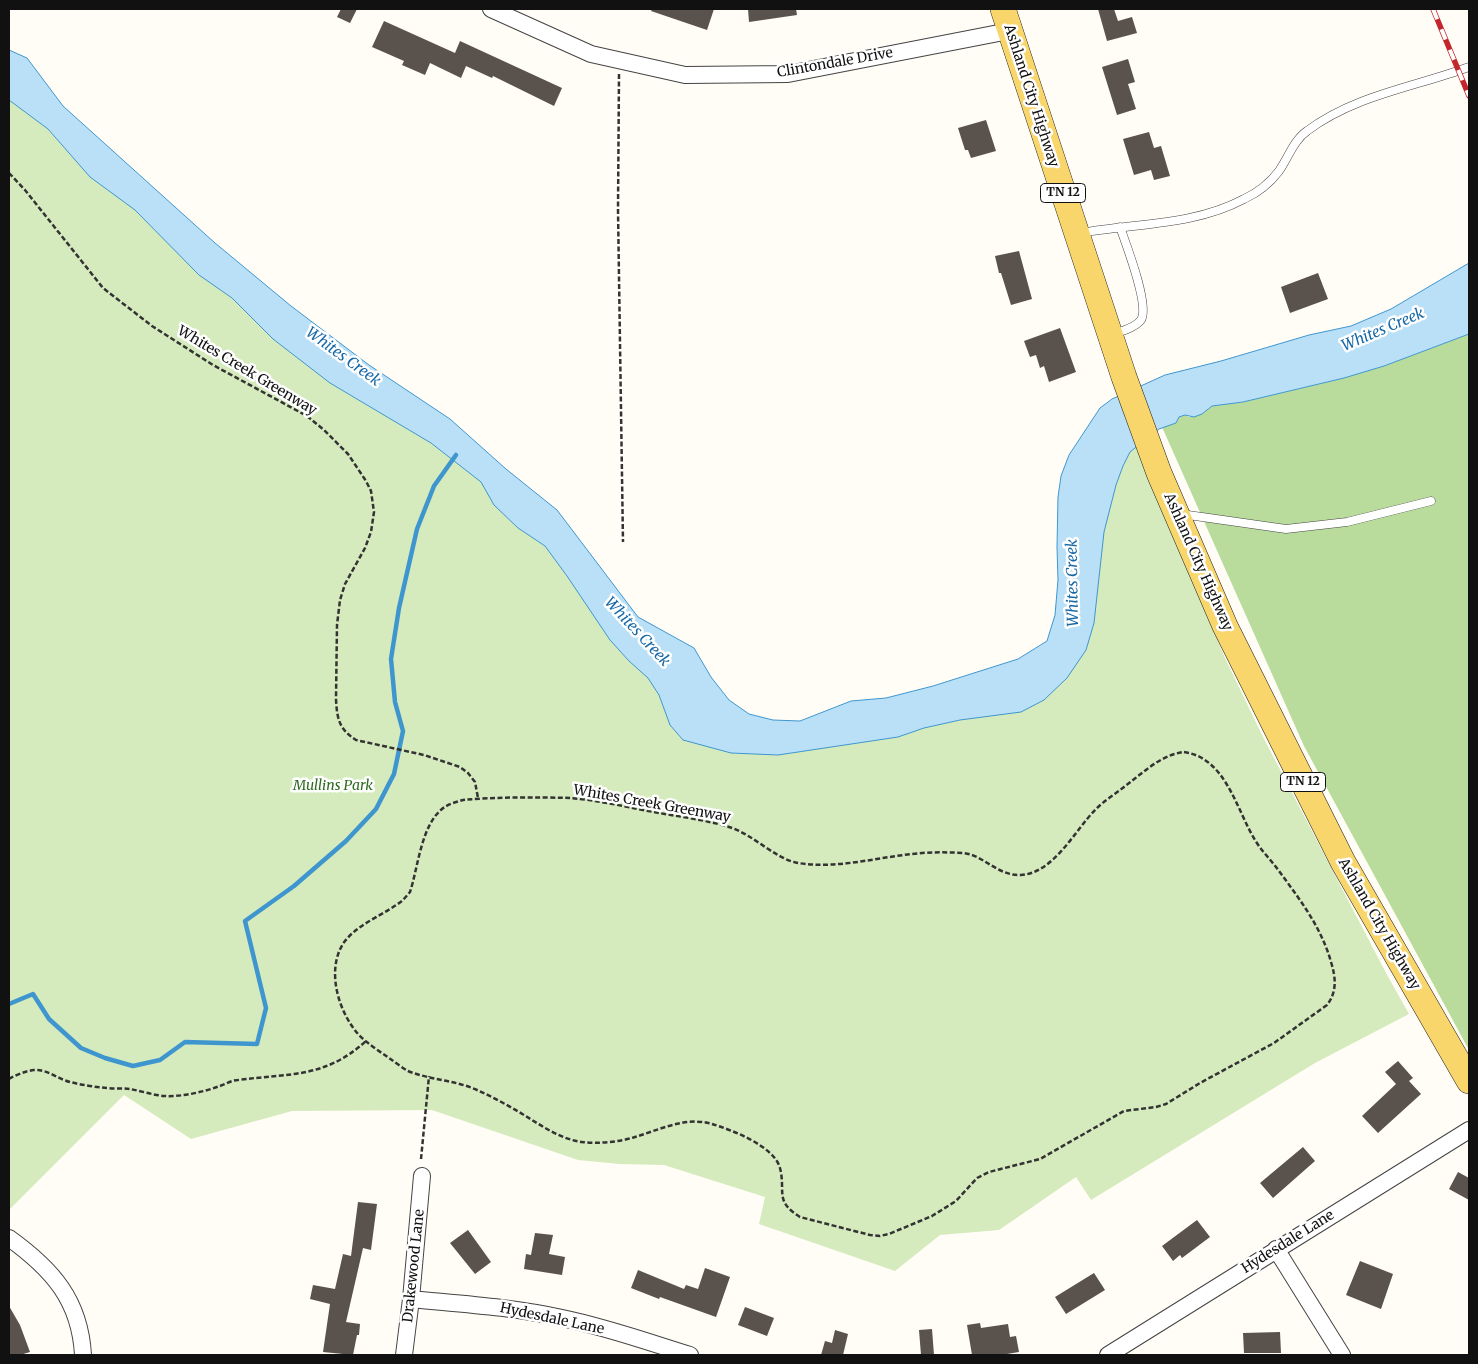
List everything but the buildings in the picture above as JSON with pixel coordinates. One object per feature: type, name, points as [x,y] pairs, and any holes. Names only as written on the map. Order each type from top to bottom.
[{"type":"main road","name":"Ashland City Highway","points":[[1006,20],[1110,336],[1159,473],[1225,626],[1343,862],[1469,1081]]},
{"type":"street","name":"Clintondale Drive","points":[[492,9],[590,54],[685,76],[788,74],[1006,20]]},
{"type":"street","name":"Hydesdale Lane","points":[[1108,1355],[1469,1130]]},
{"type":"street","name":"Drakewood Lane","points":[[404,1355],[422,1176]]},
{"type":"street","points":[[9,1238],[51,1274],[68,1298],[81,1331],[83,1355]]},
{"type":"street","points":[[1276,1249],[1342,1355]]},
{"type":"street","name":"Hydesdale Lane","points":[[411,1299],[503,1307],[563,1318],[690,1355]]},
{"type":"lane","points":[[1076,234],[1120,227],[1152,225],[1201,216],[1243,200],[1259,191],[1278,172],[1304,133],[1319,122],[1344,109],[1397,88],[1469,67]]},
{"type":"lane","points":[[1110,336],[1130,328],[1141,321],[1144,313],[1143,300],[1120,227]]},
{"type":"lane","points":[[1177,513],[1286,529],[1347,522],[1431,501]]},
{"type":"path","points":[[618,60],[618,210],[623,542]]},
{"type":"path","name":"Whites Creek Greenway","points":[[9,174],[103,288],[152,326],[199,356],[237,379],[307,416],[348,454],[371,491],[374,512],[368,540],[345,584],[338,610],[336,699],[340,725],[347,734],[356,740],[424,755],[460,767],[475,782],[478,798]]},
{"type":"path","name":"Whites Creek Greenway","points":[[1174,753],[1194,754],[1213,766],[1224,781],[1237,802],[1256,842],[1298,897],[1319,929],[1328,951],[1335,977],[1334,992],[1332,999],[1327,1005],[1274,1043],[1200,1083],[1166,1104],[1124,1111],[1040,1159],[989,1172],[977,1178],[956,1201],[932,1216],[880,1236],[854,1231],[800,1217],[791,1211],[784,1202],[780,1168],[777,1162],[746,1136],[710,1124],[685,1123],[622,1140],[581,1142],[556,1134],[477,1090],[407,1070],[359,1035],[340,1004],[336,985],[339,951],[353,932],[397,905],[410,892],[427,830],[434,817],[452,803],[478,798],[571,798],[690,819],[749,834],[795,862],[830,865],[912,854],[943,852],[968,854],[998,870],[1021,875],[1030,874],[1044,867],[1096,808],[1150,766],[1174,753]]},
{"type":"path","points":[[9,1079],[35,1070],[44,1071],[66,1081],[83,1085],[128,1088],[164,1096],[179,1095],[197,1093],[236,1080],[281,1077],[327,1067],[346,1057],[366,1041]]},
{"type":"path","points":[[421,1159],[429,1076]]},
{"type":"green space","name":"Mullins Park","points":[[9,85],[474,468],[559,550],[655,668],[775,740],[1082,643],[1099,489],[1135,443],[1225,658],[1262,735],[1409,1014],[1315,1063],[1091,1200],[1076,1177],[999,1230],[940,1235],[895,1271],[759,1224],[765,1197],[664,1165],[620,1164],[578,1160],[432,1110],[292,1111],[191,1139],[124,1095],[9,1210]]},
{"type":"green space","points":[[1469,334],[1469,1050],[1304,746],[1162,427],[1176,423],[1179,417],[1185,415],[1189,417],[1202,414],[1212,406],[1243,402],[1344,378],[1384,366]]},
{"type":"water","name":"Whites Creek","points":[[9,50],[27,58],[63,106],[215,243],[291,306],[369,365],[450,419],[506,469],[557,510],[638,617],[694,648],[711,677],[729,700],[749,714],[773,720],[800,721],[851,701],[886,698],[933,686],[1018,659],[1047,641],[1055,615],[1058,580],[1058,497],[1061,476],[1069,455],[1100,408],[1112,399],[1165,375],[1309,335],[1351,326],[1391,309],[1469,263],[1469,334],[1384,366],[1344,378],[1243,402],[1212,406],[1202,414],[1194,417],[1185,415],[1179,417],[1176,423],[1159,429],[1130,452],[1116,485],[1104,532],[1094,623],[1086,650],[1067,678],[1044,700],[1021,712],[960,720],[924,728],[898,737],[778,755],[731,753],[683,740],[670,725],[659,695],[648,678],[610,640],[545,546],[518,528],[494,505],[481,482],[431,443],[330,383],[273,339],[232,298],[199,275],[135,210],[90,177],[48,129],[9,100]]},
{"type":"waterway","points":[[9,1004],[33,994],[49,1019],[81,1048],[105,1058],[133,1066],[160,1060],[185,1042],[257,1044],[266,1008],[245,921],[294,886],[346,841],[376,809],[394,774],[403,731],[395,702],[391,659],[399,608],[417,529],[434,486],[456,455]]},
{"type":"railway","points":[[1433,9],[1469,96]]}]
